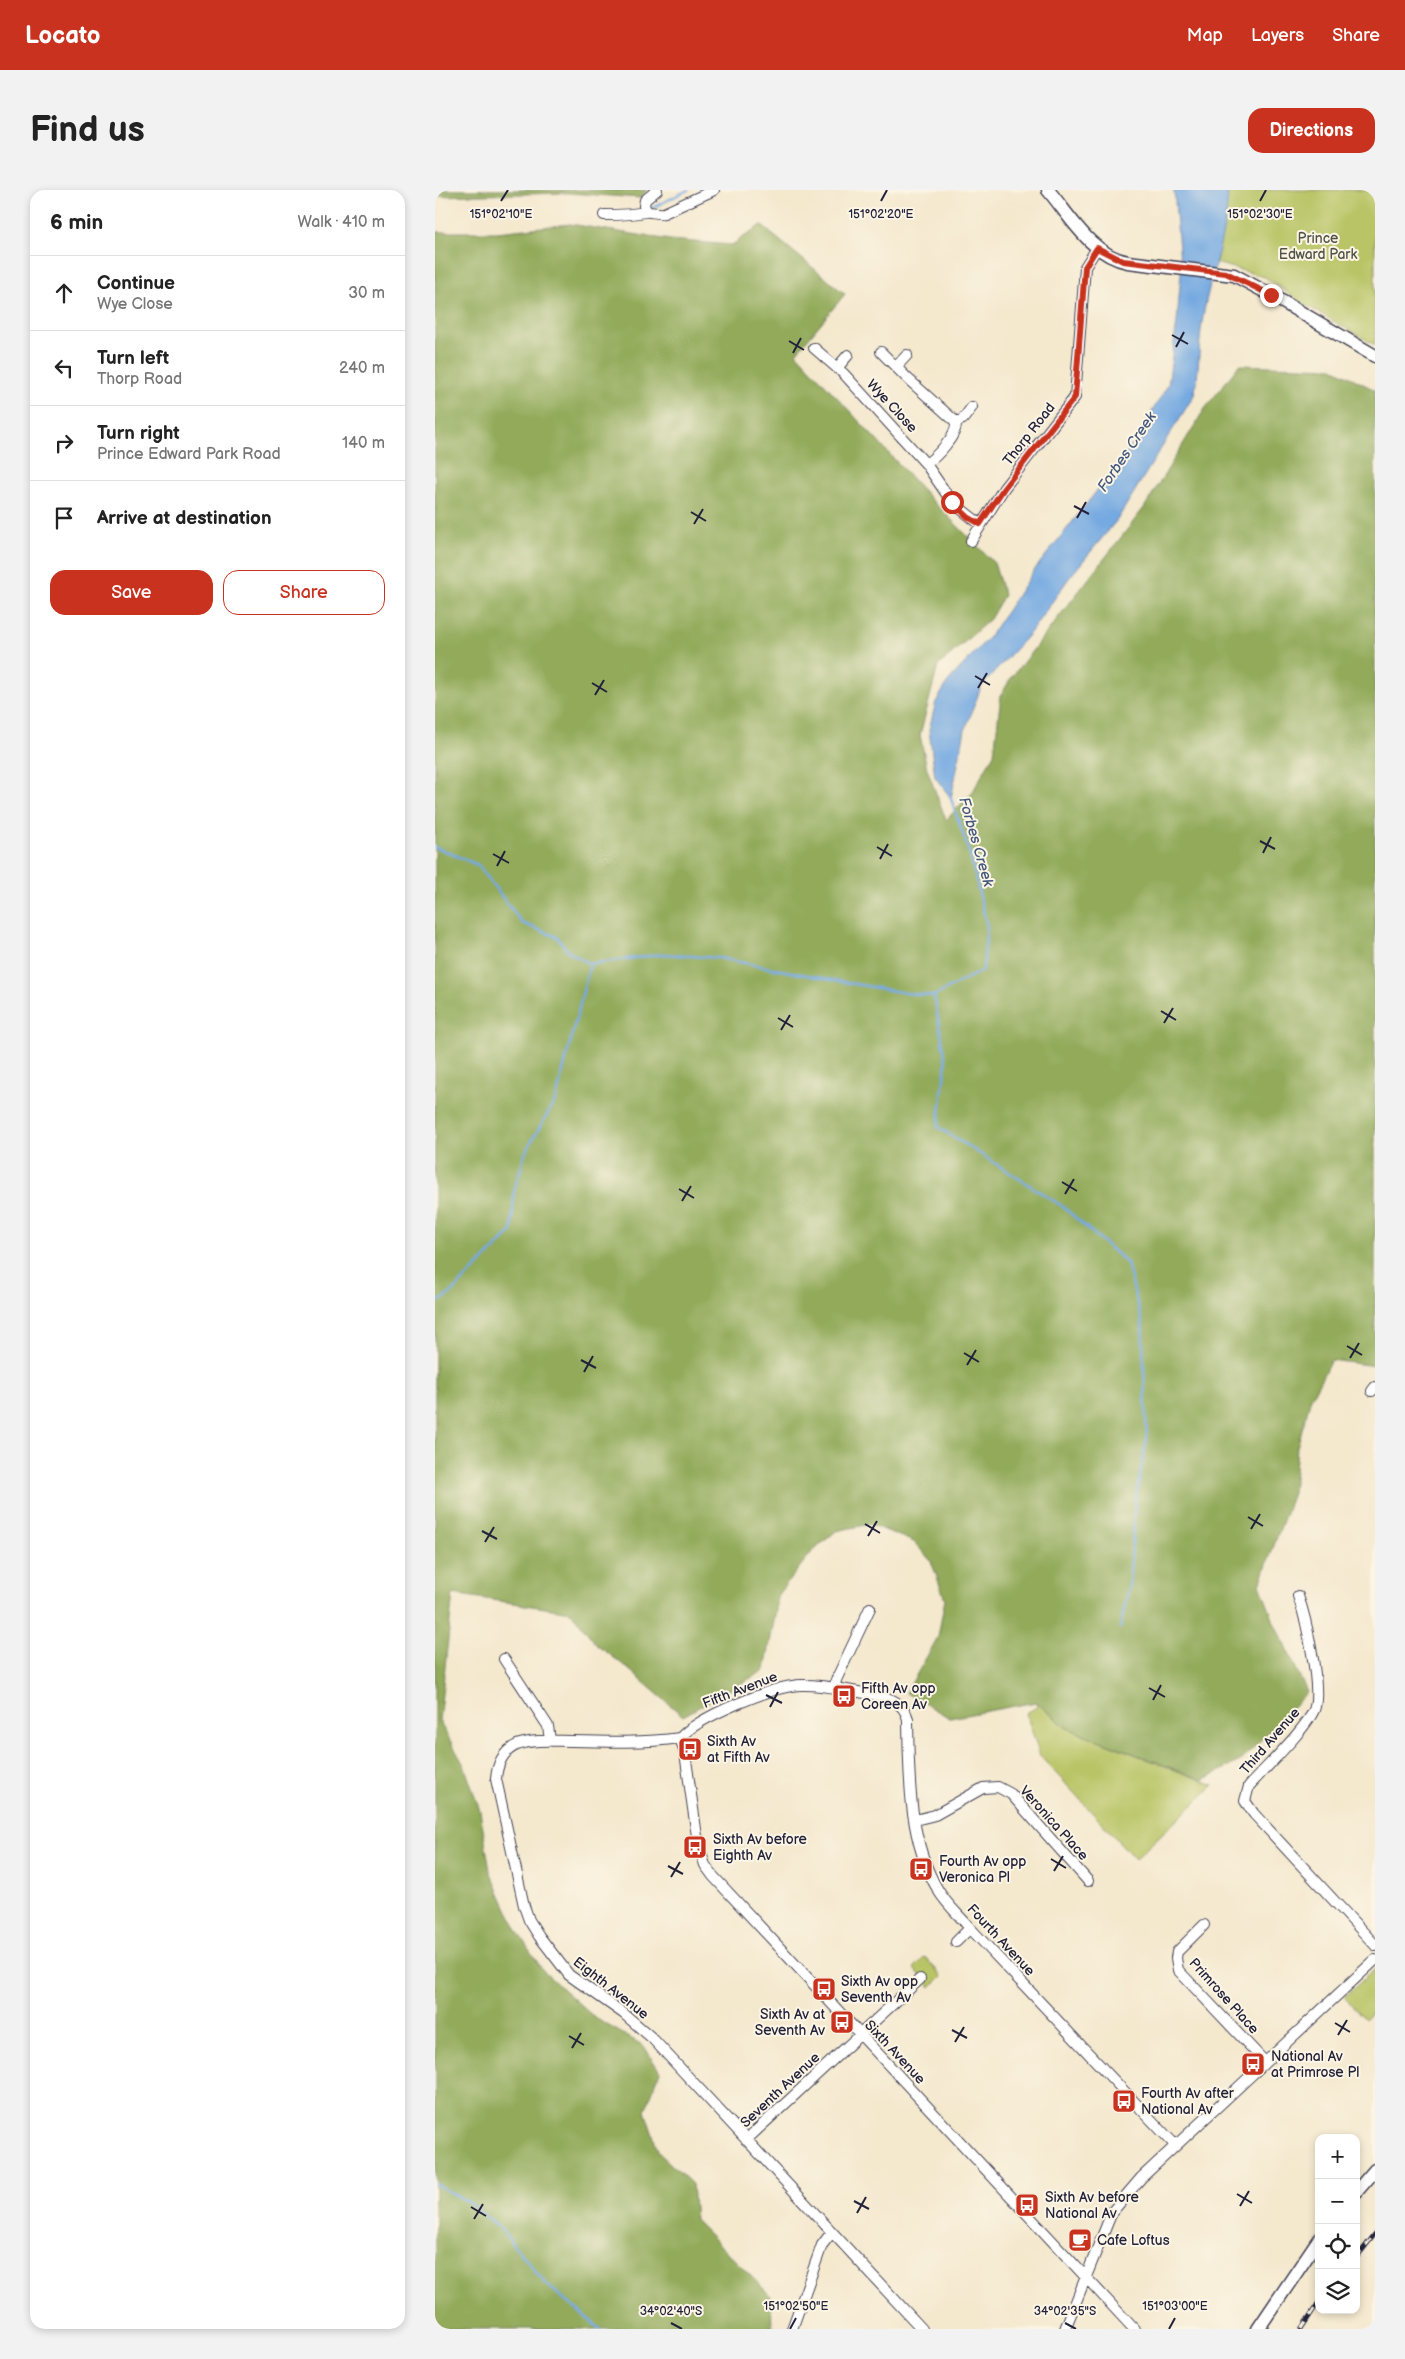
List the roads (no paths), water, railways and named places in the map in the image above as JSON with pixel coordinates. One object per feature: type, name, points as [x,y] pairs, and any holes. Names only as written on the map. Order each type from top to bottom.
[{"type":"street","points":[[647,212],[644,206],[645,200],[657,190]]},
{"type":"street","points":[[604,215],[647,212],[664,213],[715,190]]},
{"type":"street","points":[[1048,190],[1097,248],[1123,261],[1234,275],[1375,356]]},
{"type":"street","name":"Thorp Road","points":[[971,541],[1004,488],[1075,397],[1085,267],[1097,248]]},
{"type":"street","name":"Wye Close","points":[[814,348],[837,368],[918,452],[952,502],[968,517],[980,524]]},
{"type":"street","points":[[881,352],[956,422],[956,430],[941,452],[926,464]]},
{"type":"street","points":[[837,368],[848,355]]},
{"type":"street","points":[[896,367],[907,355]]},
{"type":"street","points":[[956,422],[963,419],[972,407]]},
{"type":"street","name":"Third Avenue","points":[[1298,1596],[1306,1623],[1317,1699],[1309,1718],[1249,1786],[1245,1801],[1254,1814],[1375,1946]]},
{"type":"street","points":[[835,1688],[836,1680],[870,1608]]},
{"type":"street","points":[[504,1659],[547,1726],[550,1740]]},
{"type":"street","name":"Fifth Avenue","points":[[680,1738],[685,1732],[707,1717],[783,1688],[810,1685],[835,1688],[879,1696],[895,1701],[903,1707]]},
{"type":"street","name":"Fourth Avenue","points":[[903,1707],[908,1719],[909,1784],[915,1820],[923,1858],[939,1892],[970,1928],[1175,2145]]},
{"type":"street","name":"Eighth Avenue","points":[[680,1738],[655,1741],[550,1740],[517,1745],[503,1756],[497,1772],[498,1787],[524,1906],[529,1920],[569,1975],[638,2026],[922,2329]]},
{"type":"street","name":"Sixth Avenue","points":[[680,1738],[685,1753],[698,1843],[705,1864],[713,1876],[1134,2329]]},
{"type":"street","name":"Veronica Place","points":[[915,1820],[935,1815],[983,1788],[999,1787],[1011,1794],[1088,1881]]},
{"type":"street","name":"Primrose Place","points":[[1204,1925],[1177,1952],[1178,1970],[1265,2062]]},
{"type":"street","points":[[956,1942],[970,1928]]},
{"type":"street","points":[[1065,2329],[1112,2212],[1129,2190],[1375,1960]]},
{"type":"street","name":"Seventh Avenue","points":[[746,2140],[920,1979]]},
{"type":"street","points":[[1360,2187],[1375,2170]]},
{"type":"street","points":[[792,2329],[822,2245],[832,2232]]},
{"type":"street","points":[[1258,2329],[1315,2245]]},
{"type":"water","name":"Forbes Creek","points":[[1174,190],[1228,190],[1225,222],[1202,323],[1194,395],[1117,520],[1069,578],[1030,633],[981,687],[965,730],[951,798],[935,777],[929,730],[936,702],[950,679],[990,636],[1032,573],[1129,450],[1168,385],[1177,322],[1181,273]]},
{"type":"waterway","points":[[652,208],[688,190]]},
{"type":"waterway","name":"Forbes Creek","points":[[435,847],[478,865],[522,923],[557,937],[569,952],[590,964],[664,954],[719,958],[832,980],[934,996],[983,970],[987,926],[970,855],[950,796]]},
{"type":"waterway","points":[[435,1304],[450,1294],[512,1231],[514,1191],[526,1151],[556,1099],[590,964]]},
{"type":"waterway","points":[[934,996],[946,1062],[938,1127],[1062,1206],[1127,1263],[1142,1322],[1147,1438],[1135,1501],[1129,1587],[1120,1628]]},
{"type":"waterway","points":[[435,2184],[470,2203],[499,2227],[545,2283],[600,2329]]},
{"type":"railway","points":[[1360,2253],[1375,2234]]},
{"type":"railway","points":[[1301,2329],[1315,2308]]},
{"type":"place","name":"Fifth Av opp Coreen Av","points":[[844,1696]]},
{"type":"place","name":"Sixth Av at Fifth Av","points":[[690,1749]]},
{"type":"place","name":"Sixth Av before Eighth Av","points":[[695,1847]]},
{"type":"place","name":"Fourth Av opp Veronica Pl","points":[[921,1869]]},
{"type":"place","name":"Sixth Av opp Seventh Av","points":[[824,1989]]},
{"type":"place","name":"Sixth Av at Seventh Av","points":[[842,2022]]},
{"type":"place","name":"National Av at Primrose Pl","points":[[1253,2064]]},
{"type":"place","name":"Fourth Av after National Av","points":[[1124,2101]]},
{"type":"place","name":"Sixth Av before National Av","points":[[1027,2205]]},
{"type":"place","name":"Cafe Loftus","points":[[1080,2240]]},
{"type":"park label","name":"Prince Edward Park","points":[[1318,246]]}]
